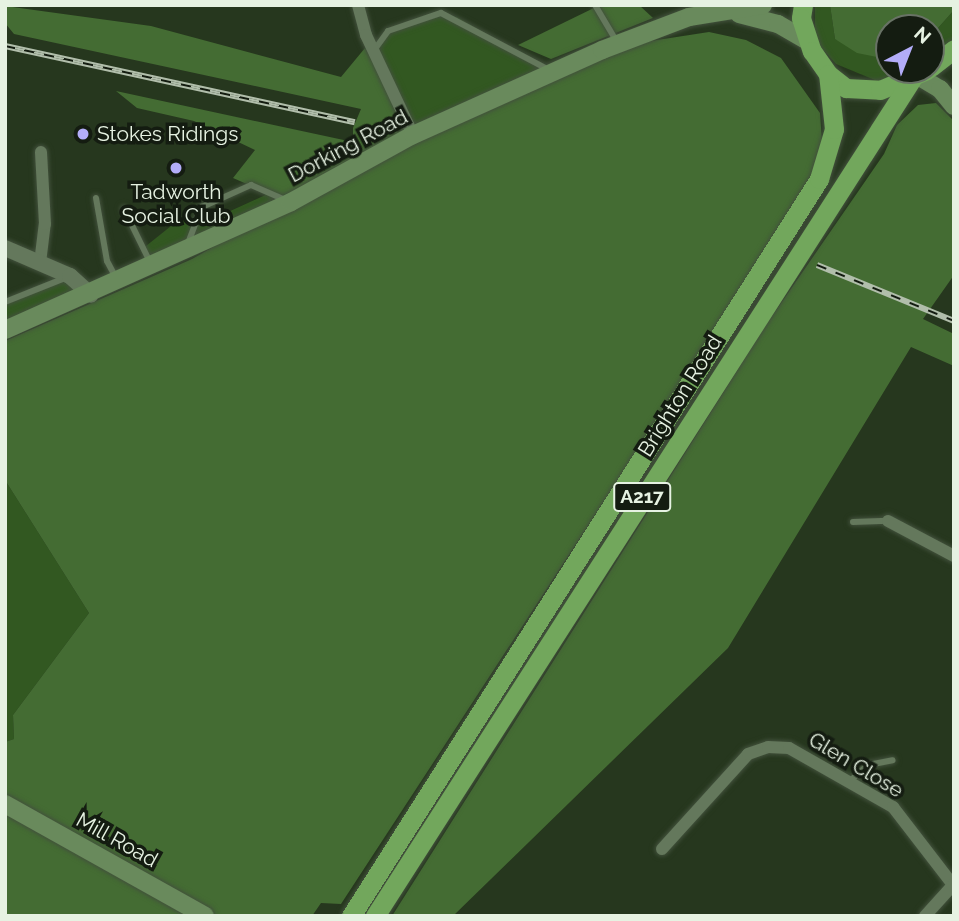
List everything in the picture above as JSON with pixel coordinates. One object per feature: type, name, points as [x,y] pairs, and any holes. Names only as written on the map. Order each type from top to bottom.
[{"type":"highway","points":[[803,5],[806,40],[828,74],[846,88],[869,93],[893,84]]},
{"type":"highway","name":"Brighton Road","points":[[351,916],[813,190],[834,129],[828,74]]},
{"type":"highway","name":"Brighton Road","points":[[375,916],[915,84]]},
{"type":"main road","name":"Dorking Road","points":[[5,330],[118,283],[291,202],[413,135],[553,72],[663,25],[755,6]]},
{"type":"main road","name":"Dorking Road","points":[[717,13],[755,16],[806,40]]},
{"type":"main road","points":[[934,84],[954,106]]},
{"type":"main road","name":"Mill Road","points":[[5,804],[205,916]]},
{"type":"street","points":[[358,5],[374,51],[413,135]]},
{"type":"street","points":[[40,263],[45,224],[41,152]]},
{"type":"street","points":[[5,248],[70,276],[91,295]]},
{"type":"street","points":[[888,521],[954,556]]},
{"type":"street","name":"Glen Close","points":[[662,849],[748,754],[768,747],[789,748],[850,781],[905,818],[953,885]]},
{"type":"street","points":[[925,916],[953,885]]},
{"type":"lane","points":[[596,5],[618,44]]},
{"type":"lane","points":[[374,51],[378,38],[388,31],[442,13],[553,72]]},
{"type":"lane","points":[[185,251],[202,207],[251,185],[291,202]]},
{"type":"lane","points":[[96,198],[107,261],[118,283]]},
{"type":"lane","points":[[124,209],[146,246],[152,267]]},
{"type":"lane","points":[[5,302],[70,276]]},
{"type":"lane","points":[[853,522],[888,521]]},
{"type":"lane","points":[[850,781],[868,765],[893,760]]},
{"type":"green space","points":[[600,5],[639,5],[653,18],[551,59],[518,45]]},
{"type":"green space","points":[[830,5],[835,39],[875,55],[875,80],[836,64],[815,41],[815,7]]},
{"type":"green space","points":[[830,5],[954,5],[954,10],[945,20],[945,14],[875,14],[875,57],[857,53],[835,39]]},
{"type":"green space","points":[[5,6],[151,26],[341,77],[365,48],[413,135],[644,42],[709,32],[746,40],[781,58],[820,113],[822,142],[809,187],[341,904],[321,903],[312,916],[5,916],[5,742],[14,739],[13,715],[89,613],[5,480],[5,341],[192,259],[290,203],[233,178],[255,150],[194,121],[137,108],[116,91],[353,142],[353,128],[361,109],[14,34],[5,23]]},
{"type":"green space","points":[[954,10],[954,38],[945,45],[945,20]]},
{"type":"green space","points":[[434,14],[457,17],[553,72],[413,135],[376,44],[382,34]]},
{"type":"green space","points":[[936,103],[954,121],[954,275],[923,319],[954,334],[954,366],[911,347],[728,648],[453,916],[392,916],[768,322],[884,154],[897,125],[918,105]]},
{"type":"green space","points":[[272,192],[291,202],[151,267],[146,246],[181,218],[197,219],[195,227]]},
{"type":"green space","points":[[70,276],[87,290],[5,330],[5,302]]},
{"type":"green space","points":[[5,480],[89,613],[13,715],[14,739],[5,742]]},
{"type":"railway","points":[[5,46],[355,122]]},
{"type":"railway","points":[[817,265],[954,321]]},
{"type":"place","name":"Stokes Ridings","points":[[83,134]]},
{"type":"place","name":"Tadworth Social Club","points":[[176,168]]}]
